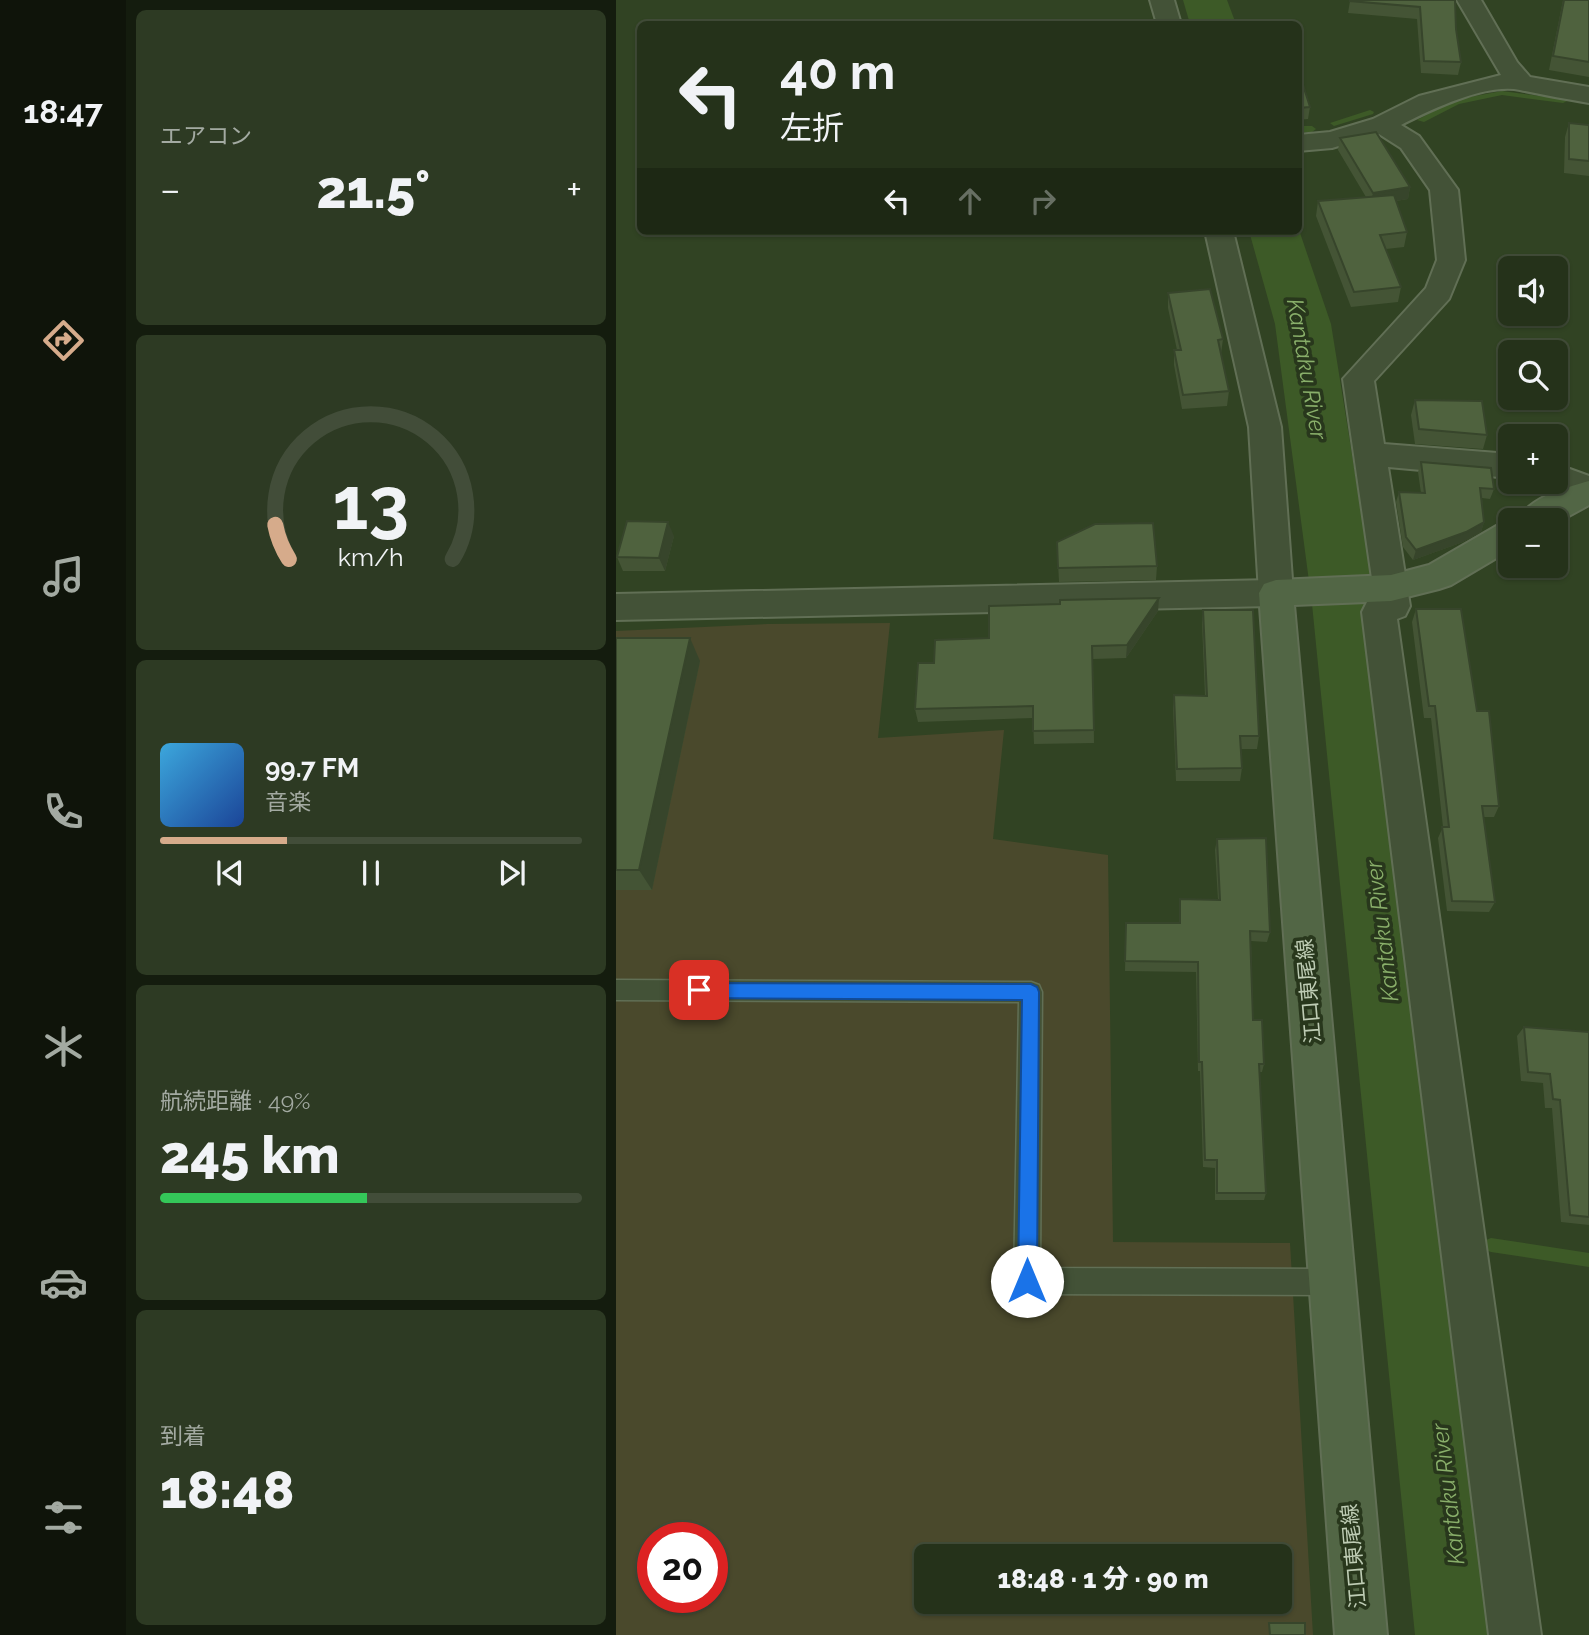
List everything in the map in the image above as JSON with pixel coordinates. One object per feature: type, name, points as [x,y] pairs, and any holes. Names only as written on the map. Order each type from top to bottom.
[{"type":"main road","points":[[1554,508],[1589,491]]},
{"type":"main road","points":[[1291,592],[1385,589],[1439,576],[1498,541]]},
{"type":"main road","name":"江口東尾線","points":[[1291,592],[1332,1282],[1361,1635]]},
{"type":"street","points":[[1162,0],[1168,21]]},
{"type":"street","points":[[1469,0],[1506,65],[1521,82]]},
{"type":"street","points":[[1302,143],[1332,140],[1382,125],[1429,101],[1493,83],[1521,82],[1535,87],[1589,95]]},
{"type":"street","points":[[1382,125],[1410,142],[1444,190],[1451,260],[1439,292],[1359,379],[1385,589],[1393,606],[1379,612],[1515,1635]]},
{"type":"street","points":[[616,607],[1291,592],[1265,427],[1220,235]]},
{"type":"street","points":[[1370,454],[1498,465]]},
{"type":"street","points":[[1568,481],[1589,491]]},
{"type":"lane","points":[[616,990],[1031,992],[1027,1281],[1332,1282]]},
{"type":"shaded area","points":[[890,623],[878,738],[1004,730],[993,839],[1108,855],[1113,1242],[1290,1243],[1313,1635],[616,1635],[616,631],[768,624]]},
{"type":"building","points":[[1350,0],[1455,0],[1461,62],[1424,61],[1420,7]]},
{"type":"building","points":[[1564,0],[1589,0],[1589,62],[1553,56]]},
{"type":"building","points":[[1302,82],[1310,107],[1302,108]]},
{"type":"building","points":[[1569,123],[1589,125],[1589,161],[1569,159]]},
{"type":"building","points":[[1376,132],[1410,187],[1373,193],[1340,138]]},
{"type":"building","points":[[1394,195],[1407,232],[1380,235],[1401,287],[1354,292],[1318,201]]},
{"type":"building","points":[[1210,289],[1223,339],[1218,340],[1229,391],[1183,395],[1174,350],[1181,350],[1168,293]]},
{"type":"building","points":[[1415,400],[1482,401],[1487,435],[1419,429]]},
{"type":"building","points":[[1421,462],[1491,468],[1494,489],[1480,488],[1484,522],[1466,532],[1416,550],[1406,537],[1399,492],[1425,493]]},
{"type":"building","points":[[627,521],[668,522],[659,558],[617,557]]},
{"type":"building","points":[[1153,523],[1157,566],[1058,568],[1057,542],[1095,524]]},
{"type":"building","points":[[1159,598],[1127,645],[1092,646],[1094,730],[1033,731],[1033,706],[915,709],[918,663],[934,663],[935,640],[989,638],[989,606],[1060,604],[1060,600]]},
{"type":"building","points":[[1416,609],[1461,609],[1477,711],[1489,711],[1499,806],[1482,806],[1495,902],[1452,901],[1442,827],[1449,827],[1435,706],[1429,706]]},
{"type":"building","points":[[1203,610],[1253,610],[1259,736],[1240,736],[1242,768],[1177,769],[1174,695],[1207,696]]},
{"type":"building","points":[[616,638],[690,638],[639,870],[616,870]]},
{"type":"building","points":[[1266,838],[1270,932],[1250,931],[1253,1020],[1262,1020],[1264,1064],[1259,1064],[1266,1193],[1217,1193],[1217,1160],[1205,1160],[1202,1062],[1199,1062],[1198,962],[1125,961],[1126,923],[1180,923],[1180,899],[1220,900],[1217,839]]},
{"type":"building","points":[[1524,1027],[1589,1032],[1589,1217],[1570,1215],[1560,1100],[1553,1099],[1550,1074],[1528,1072]]},
{"type":"building","points":[[1269,1623],[1305,1623],[1305,1635],[1270,1635]]},
{"type":"waterway","name":"Kantaku River","points":[[1205,0],[1212,21]]},
{"type":"waterway","points":[[1421,120],[1457,102],[1502,93],[1563,101]]},
{"type":"waterway","points":[[1334,123],[1370,112]]},
{"type":"waterway","points":[[1302,129],[1312,129]]},
{"type":"waterway","name":"Kantaku River","points":[[1276,235],[1303,324],[1344,604],[1464,1635]]},
{"type":"waterway","points":[[1491,1245],[1589,1260]]},
{"type":"route","points":[[699,990],[1031,992],[1027,1281]]}]
